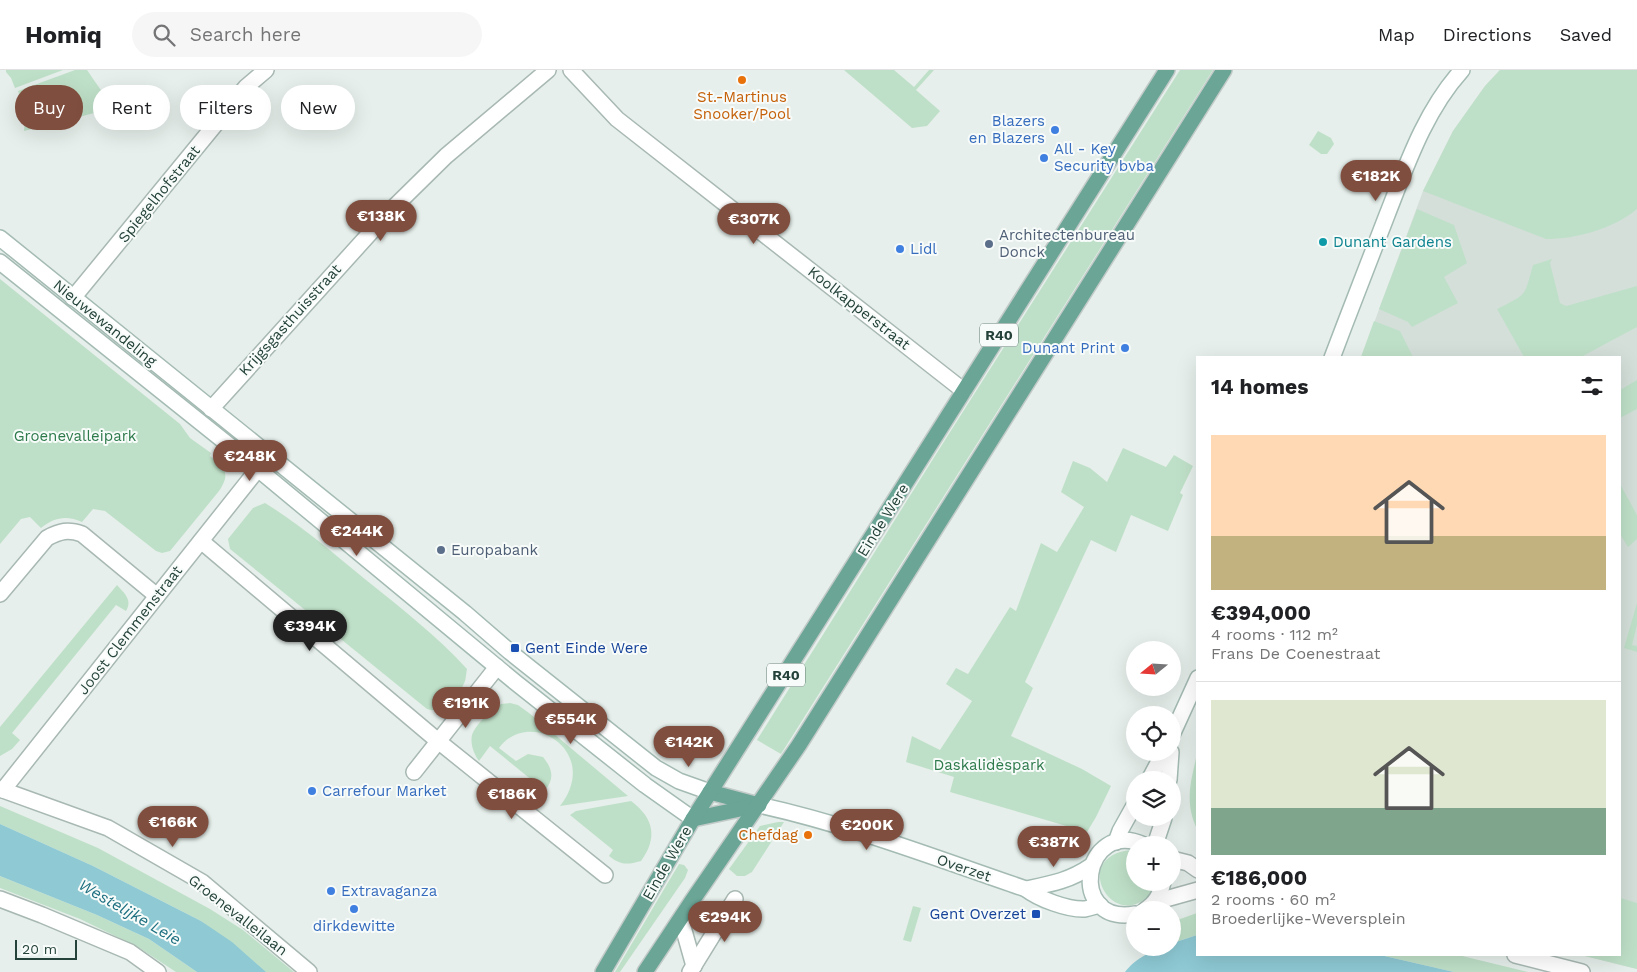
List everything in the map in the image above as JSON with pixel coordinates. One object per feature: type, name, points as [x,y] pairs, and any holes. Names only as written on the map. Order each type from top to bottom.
[{"type":"main road","name":"Einde Were","points":[[603,972],[693,819],[1167,70]]},
{"type":"main road","points":[[646,972],[692,901],[799,745],[1224,70]]},
{"type":"main road","points":[[710,792],[759,805]]},
{"type":"main road","points":[[693,819],[759,805]]},
{"type":"street","name":"Spiegelhofstraat","points":[[65,314],[74,298],[246,87],[266,70]]},
{"type":"street","name":"Krijgsgasthuisstraat","points":[[211,409],[309,298],[390,211],[446,156],[548,70]]},
{"type":"street","name":"Koolkapperstraat","points":[[571,70],[617,119],[964,391]]},
{"type":"street","points":[[1333,356],[1396,191],[1425,122],[1444,92],[1462,70]]},
{"type":"street","name":"Nieuwewandeling","points":[[0,238],[510,652],[656,768],[679,781],[710,792]]},
{"type":"street","name":"Nieuwewandeling","points":[[0,262],[258,469],[497,667],[645,785],[693,819]]},
{"type":"street","name":"Nieuwewandeling","points":[[153,384],[168,385],[204,415],[211,409]]},
{"type":"street","points":[[258,469],[269,456]]},
{"type":"street","name":"Joost Clemmenstraat","points":[[1,790],[258,469]]},
{"type":"street","name":"Nieuwewandeling","points":[[324,525],[340,524],[375,552],[384,548]]},
{"type":"street","points":[[0,594],[47,538],[70,530],[82,534],[157,596]]},
{"type":"street","points":[[201,541],[438,741],[605,875]]},
{"type":"street","points":[[414,772],[510,652]]},
{"type":"street","points":[[1181,715],[1196,682]]},
{"type":"street","name":"Groenevalleilaan","points":[[1,790],[108,828],[202,882],[310,972]]},
{"type":"street","name":"Overzet","points":[[759,805],[821,821],[1026,888],[1037,897],[1073,908],[1084,909],[1100,905],[1106,910],[1126,915]]},
{"type":"street","points":[[1126,820],[1116,842],[1126,841]]},
{"type":"street","name":"Overzet","points":[[1026,888],[1061,882],[1076,876],[1091,866],[1097,854],[1106,846],[1116,842]]},
{"type":"street","points":[[1181,861],[1188,863],[1196,869]]},
{"type":"street","points":[[1091,866],[1089,880],[1091,890],[1100,905]]},
{"type":"street","points":[[1165,901],[1196,891]]},
{"type":"street","points":[[0,899],[130,952],[158,972]]},
{"type":"street","points":[[692,969],[735,899]]},
{"type":"street","points":[[680,920],[692,969]]},
{"type":"street","points":[[1519,956],[1582,972]]},
{"type":"shaded area","points":[[1500,70],[1637,70],[1637,969],[1585,956],[1621,956],[1621,356],[1362,356],[1423,191],[1453,131],[1485,86]]},
{"type":"green space","points":[[6,70],[63,70],[23,85],[15,85],[15,88]]},
{"type":"green space","points":[[75,70],[87,70],[97,85],[93,85],[93,113],[83,116],[83,85],[34,85]]},
{"type":"green space","points":[[844,70],[894,70],[914,87],[929,70],[934,70],[916,90],[940,111],[927,126],[912,128]]},
{"type":"green space","points":[[1180,70],[1213,70],[781,754],[757,740],[938,451]]},
{"type":"green space","points":[[1500,70],[1637,70],[1637,209],[1617,222],[1594,232],[1558,239],[1546,239],[1423,191],[1453,131],[1485,86]]},
{"type":"green space","points":[[1318,131],[1331,138],[1334,144],[1327,154],[1321,154],[1309,145]]},
{"type":"green space","points":[[1417,209],[1454,225],[1467,263],[1444,277],[1458,303],[1412,327],[1408,322],[1379,309]]},
{"type":"green space","points":[[1552,259],[1550,263],[1560,303],[1566,306],[1637,286],[1637,327],[1583,356],[1523,356],[1497,309],[1523,293],[1533,265]]},
{"type":"green space","name":"Groenevalleipark","points":[[0,279],[180,424],[190,438],[211,453],[210,456],[225,471],[225,480],[219,491],[170,551],[162,553],[156,551],[105,511],[93,509],[82,522],[71,518],[61,518],[51,521],[41,528],[30,517],[21,519],[0,544]]},
{"type":"green space","points":[[1374,321],[1400,331],[1412,356],[1361,356]]},
{"type":"green space","points":[[1637,380],[1637,409],[1621,417],[1621,389]]},
{"type":"green space","name":"Daskalidèspark","points":[[1123,448],[1166,467],[1174,455],[1193,466],[1180,493],[1183,495],[1168,531],[1131,515],[1116,552],[1091,540],[1025,682],[1033,688],[1011,736],[1082,769],[1111,786],[1087,832],[950,792],[954,777],[906,762],[912,736],[940,750],[972,701],[946,684],[956,668],[968,674],[1010,607],[1016,611],[1041,543],[1057,552],[1084,507],[1061,492],[1073,461],[1090,468],[1107,482]]},
{"type":"green space","points":[[1621,486],[1637,515],[1637,539],[1628,547],[1621,536]]},
{"type":"green space","points":[[265,503],[317,540],[405,612],[467,669],[463,686],[455,698],[439,709],[427,709],[230,549],[228,539],[253,508]]},
{"type":"green space","points":[[117,585],[128,600],[129,603],[126,611],[116,605],[12,733],[20,740],[12,749],[0,756],[0,727]]},
{"type":"green space","points":[[1637,603],[1637,625],[1632,645],[1637,646],[1637,652],[1624,648]]},
{"type":"green space","points":[[510,703],[518,705],[529,713],[628,796],[560,806],[571,786],[573,768],[567,753],[557,741],[543,734],[528,732],[512,736],[499,748],[516,761],[528,754],[543,757],[550,768],[550,783],[543,792],[533,797],[522,795],[533,781],[490,746],[479,761],[474,752],[472,742],[474,731],[488,714],[500,704]]},
{"type":"green space","points":[[1196,759],[1196,826],[1191,810],[1191,782]]},
{"type":"green space","points":[[631,801],[645,814],[651,829],[650,844],[641,861],[624,863],[609,856],[613,850],[570,815],[576,811]]},
{"type":"green space","points":[[0,806],[98,848],[210,909],[243,930],[294,972],[265,972],[201,921],[93,866],[0,824]]},
{"type":"green space","points":[[784,822],[752,872],[745,876],[737,876],[729,869],[760,826]]},
{"type":"green space","points":[[1126,852],[1126,891],[1151,891],[1148,896],[1140,901],[1126,901],[1126,905],[1121,905],[1111,899],[1103,888],[1100,876],[1103,864],[1113,855]]},
{"type":"green space","points":[[679,864],[684,865],[688,870],[685,878],[620,972],[615,972]]},
{"type":"green space","points":[[0,876],[97,915],[149,939],[197,972],[176,972],[138,947],[80,919],[0,888]]},
{"type":"green space","points":[[1621,898],[1637,903],[1637,969],[1585,956],[1621,956]]},
{"type":"green space","points":[[913,906],[921,908],[911,942],[903,940]]},
{"type":"green space","points":[[1196,913],[1196,935],[1181,940],[1181,919]]},
{"type":"green space","points":[[1384,956],[1462,956],[1528,972],[1454,972]]},
{"type":"water","name":"Westelijke Leie","points":[[0,824],[93,866],[201,921],[232,942],[266,972],[197,972],[149,939],[97,915],[0,876]]},
{"type":"water","points":[[1196,935],[1196,956],[1384,956],[1454,972],[1125,972],[1134,962],[1144,956],[1181,956],[1181,940]]},
{"type":"place","name":"St.-Martinus Snooker/Pool","points":[[742,80]]},
{"type":"place","name":"Blazers en Blazers","points":[[1055,130]]},
{"type":"place","name":"All - Key Security bvba","points":[[1044,158]]},
{"type":"place","name":"Dunant Gardens","points":[[1323,242]]},
{"type":"place","name":"Architectenbureau Donck","points":[[989,244]]},
{"type":"place","name":"Lidl","points":[[900,249]]},
{"type":"place","name":"Dunant Print","points":[[1125,348]]},
{"type":"place","name":"Europabank","points":[[441,550]]},
{"type":"place","name":"Gent Einde Were","points":[[515,648]]},
{"type":"place","name":"Carrefour Market","points":[[312,791]]},
{"type":"place","name":"Chefdag","points":[[808,835]]},
{"type":"place","name":"Extravaganza","points":[[331,891]]},
{"type":"place","name":"dirkdewitte","points":[[354,909]]},
{"type":"place","name":"Gent Overzet","points":[[1036,914]]}]
